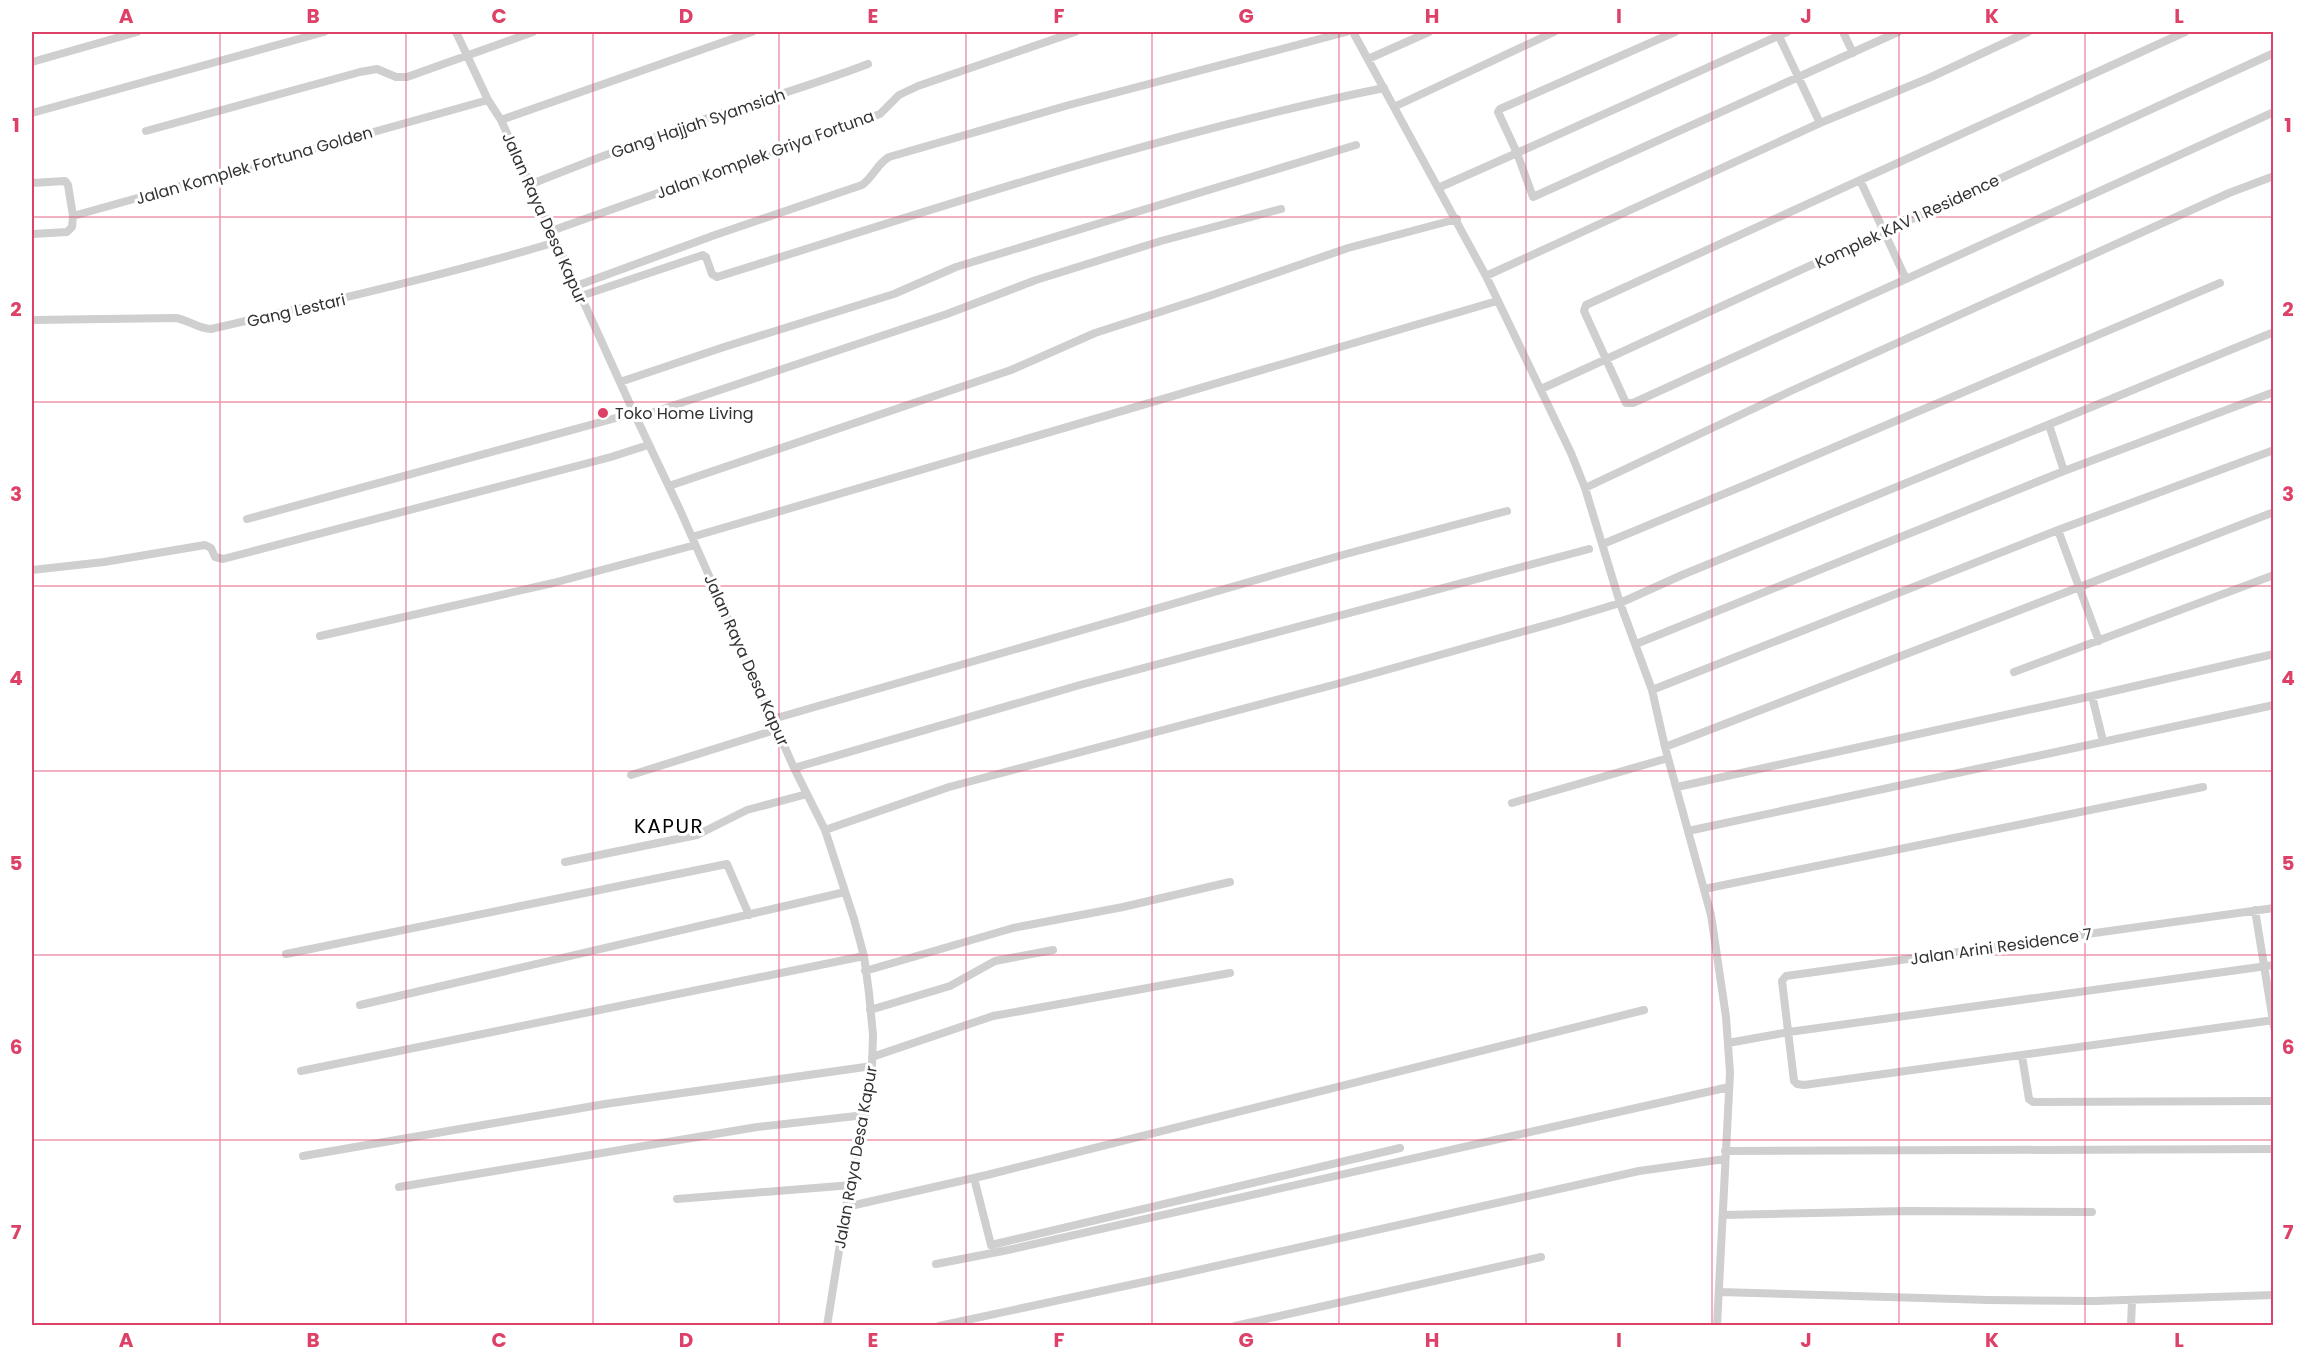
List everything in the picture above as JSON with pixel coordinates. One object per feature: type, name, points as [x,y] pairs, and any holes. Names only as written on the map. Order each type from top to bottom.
[{"type":"street","points":[[32,62],[137,32]]},
{"type":"street","points":[[32,113],[324,32]]},
{"type":"street","name":"Jalan Raya Desa Kapur","points":[[456,32],[488,100],[501,120],[648,445],[669,486],[794,768],[825,830],[864,956],[870,1010],[872,1061],[865,1115],[846,1207],[827,1326]]},
{"type":"street","points":[[146,131],[360,72],[377,69],[396,77],[403,77],[533,32]]},
{"type":"street","points":[[501,120],[752,32]]},
{"type":"street","name":"Jalan Komplek Griya Fortuna","points":[[551,231],[880,114],[898,95],[918,86],[1075,32]]},
{"type":"street","points":[[576,286],[715,235],[862,185],[882,161],[889,157],[1000,124],[1346,32]]},
{"type":"street","points":[[1353,32],[1457,219],[1541,389],[1585,488],[1620,603],[1652,690],[1665,747],[1713,922],[1728,1043],[1729,1087],[1717,1326]]},
{"type":"street","points":[[1368,59],[1429,32]]},
{"type":"street","points":[[1395,106],[1554,32]]},
{"type":"street","points":[[1676,32],[1500,109],[1498,112],[1533,197],[1898,32]]},
{"type":"street","points":[[1843,32],[1853,52]]},
{"type":"street","points":[[1486,276],[1820,123],[1929,78],[2028,32]]},
{"type":"street","points":[[2185,32],[1586,305],[1584,311],[1626,403],[1630,404],[2274,112]]},
{"type":"street","points":[[1438,188],[1781,33],[1797,77],[1820,123]]},
{"type":"street","name":"Komplek KAV 1 Residence","points":[[1541,389],[2274,53]]},
{"type":"street","name":"Gang Hajjah Syamsiah","points":[[529,185],[628,146],[768,98],[823,82],[868,64]]},
{"type":"street","points":[[581,296],[699,256],[706,257],[712,274],[717,277],[1229,122],[1384,88]]},
{"type":"street","name":"Jalan Komplek Fortuna Golden","points":[[32,234],[67,232],[72,227],[73,216],[488,100]]},
{"type":"street","points":[[620,382],[724,346],[894,294],[956,267],[1356,145]]},
{"type":"street","points":[[1585,488],[1814,380],[2229,193],[2274,176]]},
{"type":"street","points":[[1860,180],[1906,279]]},
{"type":"street","points":[[32,183],[65,181],[68,185],[73,216]]},
{"type":"street","points":[[247,519],[635,416],[947,314],[1036,280],[1161,241],[1281,208]]},
{"type":"street","points":[[669,486],[1011,370],[1095,333],[1348,248],[1457,219]]},
{"type":"street","name":"Gang Lestari","points":[[32,320],[176,318],[186,319],[200,327],[211,329],[372,293],[556,242]]},
{"type":"street","points":[[1603,544],[2220,283]]},
{"type":"street","points":[[320,636],[541,585],[1497,301]]},
{"type":"street","points":[[825,830],[949,787],[1344,682],[1620,603],[1701,567],[2274,332]]},
{"type":"street","points":[[1636,644],[2064,471],[2274,392]]},
{"type":"street","points":[[2049,425],[2064,471]]},
{"type":"street","points":[[32,570],[104,562],[205,545],[211,548],[215,557],[223,559],[611,457],[648,445]]},
{"type":"street","points":[[1652,690],[2058,530],[2274,450]]},
{"type":"street","points":[[773,719],[1323,560],[1507,511]]},
{"type":"street","points":[[1665,747],[2274,512]]},
{"type":"street","points":[[2058,530],[2099,641]]},
{"type":"street","points":[[794,768],[1080,685],[1589,549]]},
{"type":"street","points":[[2014,672],[2274,575]]},
{"type":"street","points":[[1677,787],[2274,654]]},
{"type":"street","points":[[2092,696],[2103,741]]},
{"type":"street","points":[[1688,831],[2274,705]]},
{"type":"street","points":[[632,775],[778,729]]},
{"type":"street","points":[[1512,803],[1668,758]]},
{"type":"street","points":[[1704,889],[2203,787]]},
{"type":"street","points":[[565,862],[697,835],[747,810],[807,794]]},
{"type":"street","points":[[286,954],[727,864],[749,915]]},
{"type":"street","points":[[865,971],[1013,928],[1123,907],[1230,882]]},
{"type":"street","points":[[360,1005],[845,892]]},
{"type":"street","name":"Jalan Arini Residence 7","points":[[2273,1022],[1804,1085],[1794,1081],[1782,981],[1786,976],[2274,908]]},
{"type":"street","points":[[2255,910],[2273,1022]]},
{"type":"street","points":[[870,1010],[950,986],[994,961],[1053,950]]},
{"type":"street","points":[[301,1071],[864,956]]},
{"type":"street","points":[[1728,1043],[1789,1032],[2274,965]]},
{"type":"street","points":[[303,1156],[872,1061],[993,1016],[1230,973]]},
{"type":"street","points":[[846,1207],[974,1178],[1644,1010]]},
{"type":"street","points":[[2022,1056],[2029,1099],[2033,1102],[2274,1101]]},
{"type":"street","points":[[936,1264],[1008,1250],[1729,1087]]},
{"type":"street","points":[[399,1187],[757,1127],[865,1115]]},
{"type":"street","points":[[974,1178],[991,1245],[1400,1148]]},
{"type":"street","points":[[939,1326],[1187,1273],[1639,1171],[1725,1155],[2274,1149]]},
{"type":"street","points":[[677,1199],[852,1185]]},
{"type":"street","points":[[1723,1215],[1907,1211],[2092,1212]]},
{"type":"street","points":[[1235,1326],[1542,1257]]},
{"type":"street","points":[[1719,1292],[1989,1300],[2274,1295]]},
{"type":"street","points":[[2131,1326],[2132,1299]]},
{"type":"place","name":"Toko Home Living","points":[[603,413]]},
{"type":"district","name":"KAPUR","points":[[669,826]]}]
